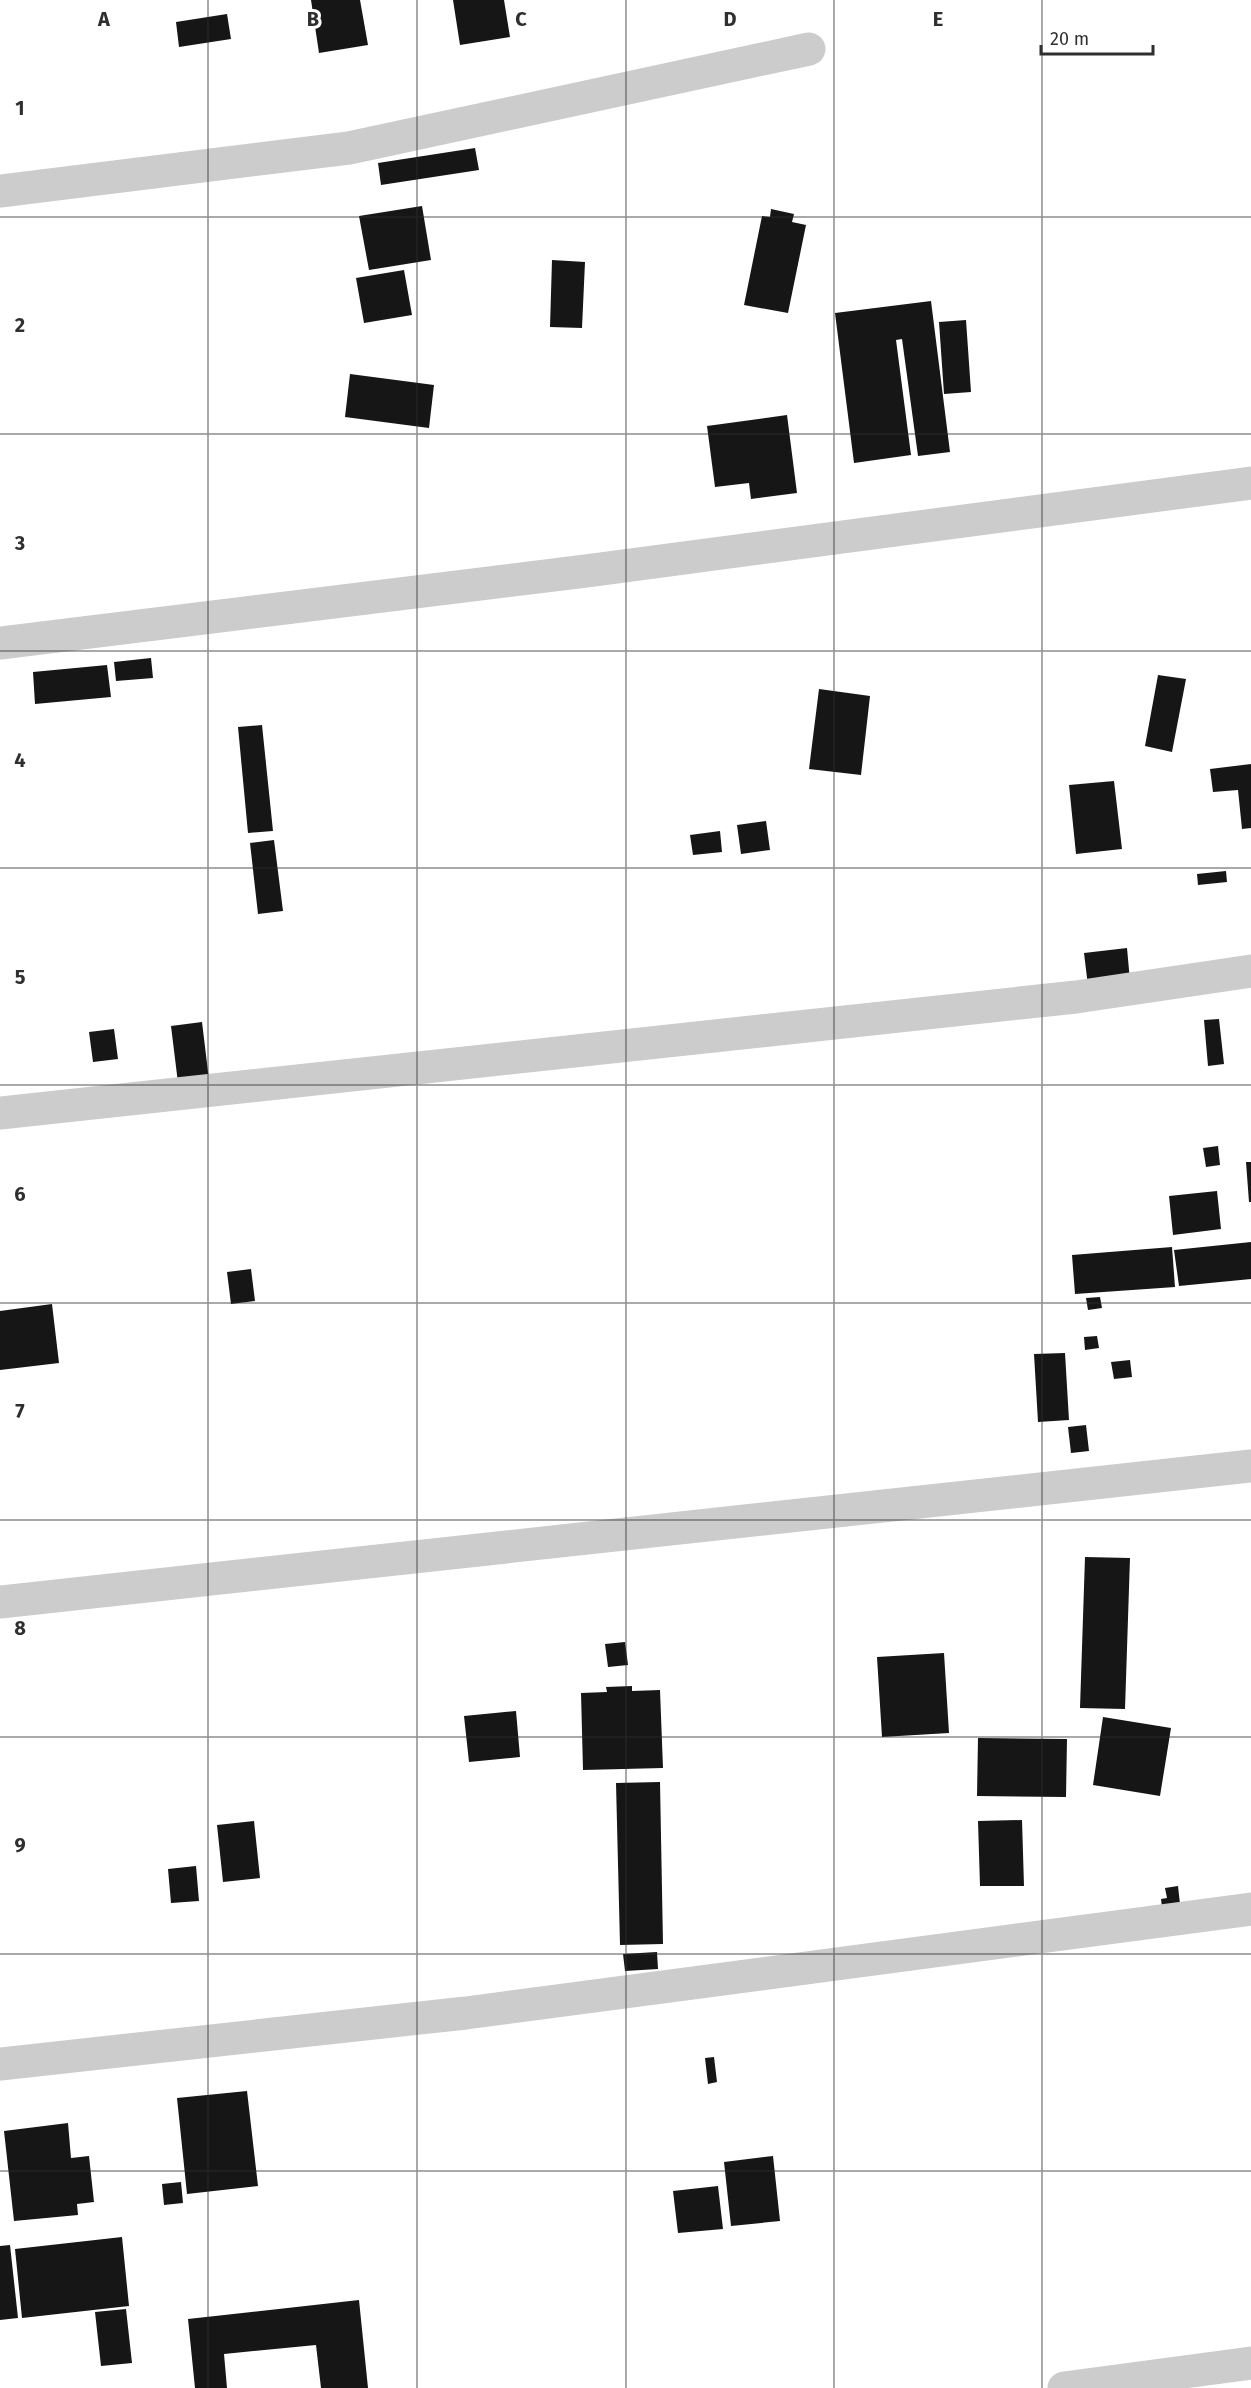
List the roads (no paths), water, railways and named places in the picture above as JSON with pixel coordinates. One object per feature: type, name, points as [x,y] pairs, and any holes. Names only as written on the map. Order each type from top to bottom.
[{"type":"street","points":[[0,191],[349,148],[809,49]]},
{"type":"street","points":[[0,643],[563,574],[1251,483]]},
{"type":"street","points":[[0,1113],[1076,997],[1251,971]]},
{"type":"street","points":[[0,1602],[1251,1466]]},
{"type":"street","points":[[0,2064],[466,2013],[1251,1910]]},
{"type":"street","points":[[1064,2388],[1251,2363]]}]
